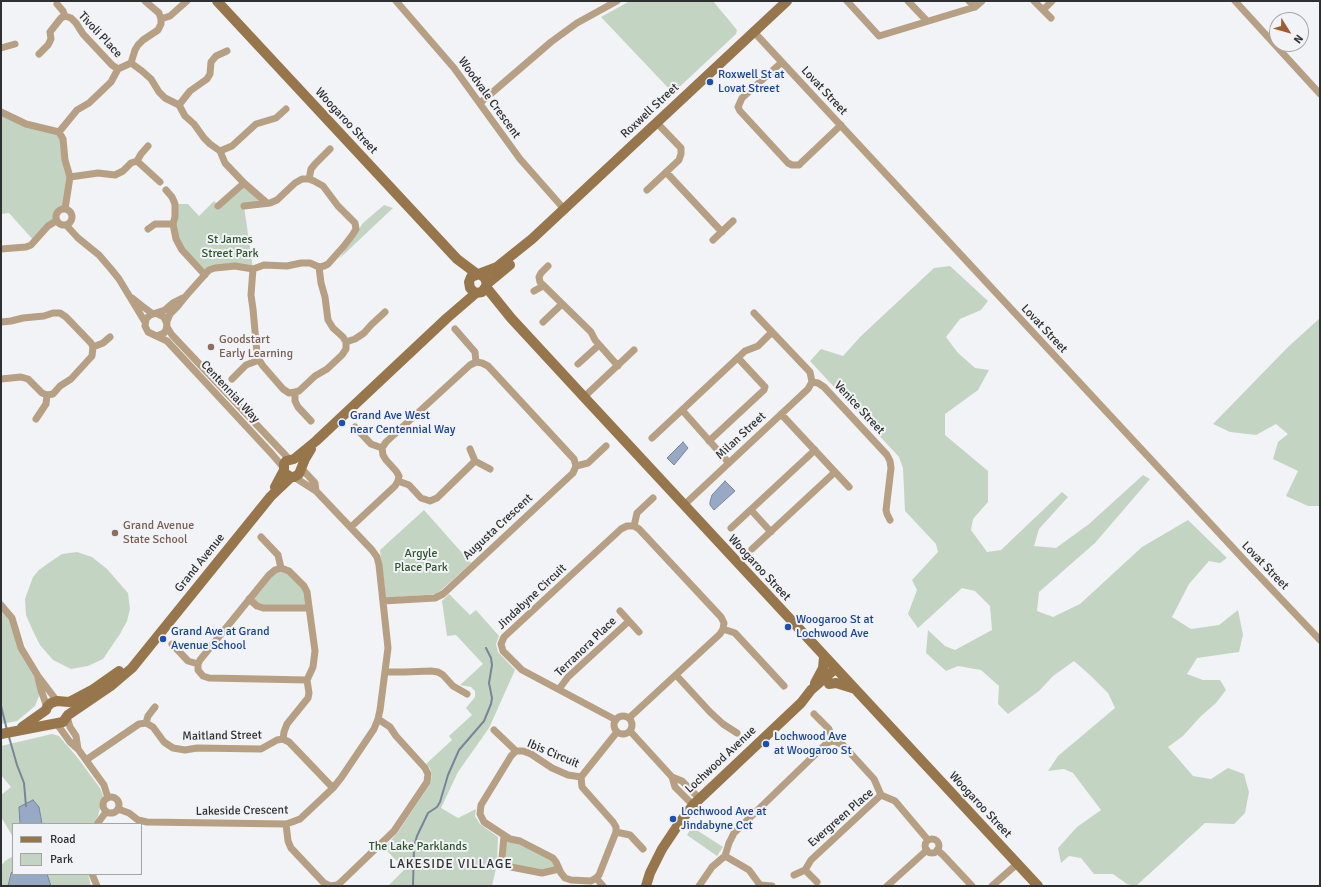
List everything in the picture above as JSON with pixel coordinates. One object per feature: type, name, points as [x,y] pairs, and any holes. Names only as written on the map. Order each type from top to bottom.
[{"type":"street","points":[[59,132],[77,110],[89,103],[111,82],[118,69],[131,63],[138,45],[158,30],[161,24],[159,13],[145,1]]},
{"type":"street","points":[[161,19],[170,16],[187,1]]},
{"type":"street","name":"Woogaroo Street","points":[[217,1],[456,259],[485,278],[482,289]]},
{"type":"street","name":"Woodvale Crescent","points":[[396,1],[454,68],[520,158],[564,209]]},
{"type":"street","points":[[480,103],[551,42],[577,23],[617,1]]},
{"type":"street","name":"Roxwell Street","points":[[478,274],[497,267],[505,262],[532,239],[787,1]]},
{"type":"street","points":[[847,1],[879,36],[975,7],[982,1]]},
{"type":"street","points":[[908,1],[927,21]]},
{"type":"street","points":[[969,1],[975,7]]},
{"type":"street","points":[[1034,1],[1051,18]]},
{"type":"street","points":[[1043,10],[1052,1]]},
{"type":"street","points":[[1235,1],[1320,94]]},
{"type":"street","name":"Tivoli Place","points":[[57,4],[65,16],[71,18],[83,34],[112,65],[118,69]]},
{"type":"street","name":"Tivoli Place","points":[[39,54],[48,45],[51,39],[50,32],[61,18],[65,16]]},
{"type":"street","name":"Lovat Street","points":[[754,32],[1225,540],[1320,640]]},
{"type":"street","points":[[1,48],[15,44]]},
{"type":"street","points":[[179,105],[190,91],[207,79],[210,74],[211,62],[216,56],[227,51]]},
{"type":"street","points":[[782,62],[742,98],[738,107],[740,111],[788,163],[792,165],[799,165],[841,126]]},
{"type":"street","points":[[131,63],[151,79],[159,92],[166,98],[179,105],[185,116],[194,124],[204,138],[220,151],[225,163],[244,183],[267,203]]},
{"type":"street","points":[[220,151],[232,146],[256,124],[276,118],[286,109]]},
{"type":"street","points":[[1,112],[26,124],[59,132],[63,139],[64,152],[70,178],[65,209]]},
{"type":"street","points":[[647,190],[679,160],[682,151],[657,123]]},
{"type":"street","points":[[70,178],[98,173],[115,175],[123,171],[131,163],[137,161],[148,146]]},
{"type":"street","points":[[309,179],[315,164],[330,149]]},
{"type":"street","points":[[137,161],[160,182]]},
{"type":"street","points":[[666,172],[722,232]]},
{"type":"street","points":[[157,336],[164,333],[167,324],[185,297],[209,270],[235,266],[254,269],[264,265],[287,266],[301,263],[310,263],[319,267],[328,264],[344,246],[356,229],[355,223],[338,206],[323,186],[314,180],[302,179],[295,183],[277,200],[270,203],[244,206]]},
{"type":"street","points":[[218,206],[244,183]]},
{"type":"street","points":[[166,190],[172,197],[175,204],[173,224],[176,239],[182,250],[205,275]]},
{"type":"street","points":[[1,249],[26,247],[31,245],[48,226],[56,221],[56,214],[60,210],[65,209],[70,212],[72,217],[70,222],[66,225]]},
{"type":"street","name":"Centennial Way","points":[[56,221],[60,225],[66,225],[78,238],[99,255],[111,269],[145,322],[148,332],[167,342],[272,453],[292,468]]},
{"type":"street","points":[[713,240],[733,221]]},
{"type":"street","points":[[148,229],[155,224],[173,224]]},
{"type":"street","name":"Roxwell Street","points":[[482,289],[521,254],[532,239]]},
{"type":"street","name":"Woogaroo Street","points":[[456,259],[471,290],[482,289]]},
{"type":"street","points":[[548,266],[541,273],[539,277],[540,282],[591,332],[599,345],[618,366]]},
{"type":"street","points":[[254,269],[251,295],[257,353],[263,366],[283,389],[289,393],[299,391],[315,376],[327,369],[342,355],[346,349],[346,342],[343,337],[333,328],[328,320],[319,267]]},
{"type":"street","points":[[469,284],[471,277],[478,274]]},
{"type":"street","name":"Grand Avenue","points":[[447,318],[469,284]]},
{"type":"street","points":[[534,291],[543,286]]},
{"type":"street","name":"Woogaroo Street","points":[[482,289],[511,318],[1038,886]]},
{"type":"street","name":"Grand Avenue","points":[[1,734],[63,722],[67,716],[112,685],[132,668],[292,468],[316,441],[447,318],[482,289]]},
{"type":"street","name":"Centennial Way","points":[[129,295],[142,306],[164,317],[172,335],[292,468]]},
{"type":"street","points":[[145,322],[148,317],[165,310],[173,303],[185,297]]},
{"type":"street","points":[[543,322],[562,304]]},
{"type":"street","points":[[346,342],[355,339],[364,333],[385,312]]},
{"type":"street","points":[[1,322],[60,313],[66,317],[93,347],[92,356],[71,379],[60,386],[52,394],[47,395],[42,393],[28,379],[21,377],[1,379]]},
{"type":"street","points":[[754,313],[810,372],[812,382]]},
{"type":"street","points":[[454,329],[475,352],[476,362]]},
{"type":"street","points":[[652,438],[738,358],[745,352],[758,346],[772,332]]},
{"type":"street","points":[[93,347],[103,343],[110,337]]},
{"type":"street","points":[[578,364],[599,345]]},
{"type":"street","points":[[584,397],[634,350]]},
{"type":"street","points":[[709,441],[764,390],[765,387],[738,358]]},
{"type":"street","points":[[232,379],[246,365],[259,360]]},
{"type":"street","points":[[351,527],[395,486],[398,481],[399,476],[383,455],[382,448],[386,442],[470,365],[476,362],[488,366],[574,459],[576,466]]},
{"type":"street","name":"Milan Street","points":[[684,505],[808,389],[812,382]]},
{"type":"street","name":"Venice Street","points":[[812,382],[824,387],[887,455],[890,461],[890,468],[886,510],[890,520]]},
{"type":"street","points":[[295,392],[295,401],[298,407],[311,421]]},
{"type":"street","points":[[36,419],[46,404],[47,395]]},
{"type":"street","points":[[682,410],[729,463]]},
{"type":"street","points":[[781,414],[849,487]]},
{"type":"street","points":[[355,427],[371,444],[382,448]]},
{"type":"street","name":"Augusta Crescent","points":[[383,601],[435,598],[443,594],[573,473],[576,466],[588,463],[606,446]]},
{"type":"street","points":[[470,449],[475,461],[490,469]]},
{"type":"street","points":[[731,528],[815,450]]},
{"type":"street","points":[[398,481],[409,485],[421,498],[430,501],[437,498],[475,461]]},
{"type":"street","name":"Lakeside Crescent","points":[[292,468],[314,483],[316,491]]},
{"type":"street","name":"Lakeside Crescent","points":[[55,724],[78,749],[104,785],[108,798],[116,799],[119,803],[118,809],[129,813],[138,820],[147,822],[286,824],[300,819],[333,788],[374,729],[378,719],[385,672],[387,639],[379,565],[377,557],[351,527],[292,468]]},
{"type":"street","points":[[752,549],[835,472]]},
{"type":"street","points":[[629,718],[724,629],[724,623],[721,617],[639,529],[634,526],[637,513],[653,498]]},
{"type":"street","points":[[751,510],[771,532]]},
{"type":"street","name":"Jindabyne Circuit","points":[[616,720],[522,670],[503,651],[501,644],[504,637],[621,529],[627,526],[634,526]]},
{"type":"street","points":[[261,537],[278,555],[281,568]]},
{"type":"street","points":[[307,680],[209,678],[203,676],[198,670],[200,660],[249,599],[269,575],[275,570],[281,568],[289,572],[304,586],[307,592],[315,650],[313,667],[307,680],[309,692],[308,698],[287,724],[283,739],[289,742],[333,788]]},
{"type":"street","points":[[249,599],[257,606],[263,608],[309,608]]},
{"type":"street","points":[[1,605],[6,609],[12,618],[21,648],[38,676],[59,702],[67,708],[67,716]]},
{"type":"street","name":"Terranora Place","points":[[620,611],[639,632]]},
{"type":"street","name":"Terranora Place","points":[[559,689],[568,677],[629,621]]},
{"type":"street","points":[[724,629],[735,633],[784,686]]},
{"type":"street","points":[[172,644],[188,661],[198,664]]},
{"type":"street","name":"Grand Avenue","points":[[15,731],[46,709],[51,703],[75,699],[92,690],[129,664],[150,646]]},
{"type":"street","points":[[812,690],[823,668],[824,657]]},
{"type":"street","name":"Lochwood Avenue","points":[[801,703],[817,694],[829,684],[837,671]]},
{"type":"street","name":"Lochwood Avenue","points":[[646,886],[650,873],[662,849],[696,802],[801,703],[812,690],[837,671]]},
{"type":"street","points":[[385,672],[438,672],[443,675],[453,686],[467,694]]},
{"type":"street","points":[[676,675],[710,712],[736,733]]},
{"type":"street","points":[[38,676],[47,718],[55,724]]},
{"type":"street","points":[[829,684],[833,682],[844,684],[854,689]]},
{"type":"street","points":[[86,760],[139,724],[146,723],[148,716],[155,707]]},
{"type":"street","points":[[814,714],[829,729],[833,741]]},
{"type":"street","name":"Lakeside Crescent","points":[[67,716],[70,727],[76,736],[78,749]]},
{"type":"street","points":[[622,716],[629,718],[632,724],[630,731],[624,735],[617,732],[614,726],[616,720],[622,716]]},
{"type":"street","points":[[286,824],[288,841],[291,848],[324,883],[330,886],[337,885],[341,882],[394,831],[427,782],[428,774],[425,768],[396,736],[390,727],[378,719]]},
{"type":"street","name":"Maitland Street","points":[[146,723],[153,727],[164,742],[173,748],[185,750],[197,748],[261,749],[277,740],[283,739]]},
{"type":"street","name":"Ibis Circuit","points":[[494,730],[516,751],[523,751],[531,754],[552,768],[568,775],[581,777]]},
{"type":"street","points":[[630,731],[672,777],[675,787],[696,802]]},
{"type":"street","name":"Ibis Circuit","points":[[616,832],[614,822],[582,788],[581,777],[617,732]]},
{"type":"street","points":[[699,886],[712,867],[725,856],[734,833],[827,743],[833,741],[843,745],[874,779],[881,795]]},
{"type":"street","name":"Ibis Circuit","points":[[516,751],[511,756],[481,805],[480,814],[484,822],[504,836],[520,841],[553,858],[565,878],[571,880],[591,881],[596,878]]},
{"type":"street","name":"Evergreen Place","points":[[794,875],[805,870],[811,860],[881,795],[895,801],[928,840]]},
{"type":"street","points":[[106,812],[103,804],[108,798]]},
{"type":"street","points":[[106,812],[113,813],[118,809]]},
{"type":"street","points":[[98,823],[106,812]]},
{"type":"street","points":[[603,886],[596,878],[599,875],[616,832],[630,835],[644,849]]},
{"type":"street","points":[[504,836],[502,858],[506,864],[511,867],[542,873],[559,869]]},
{"type":"street","points":[[927,850],[925,846],[928,840],[932,839],[937,841],[939,845],[937,850]]},
{"type":"street","points":[[927,850],[932,852],[937,850]]},
{"type":"street","points":[[887,886],[927,850]]},
{"type":"street","points":[[937,850],[944,855],[972,886]]},
{"type":"street","points":[[725,856],[748,870],[759,885],[772,886]]},
{"type":"street","points":[[992,886],[1017,864]]},
{"type":"street","points":[[805,870],[817,882]]},
{"type":"street","points":[[92,875],[97,886]]},
{"type":"green space","points":[[630,1],[713,1],[737,30],[736,34],[673,93],[601,17]]},
{"type":"green space","points":[[1,112],[59,132],[69,171],[65,209],[59,211],[56,221],[35,242],[9,213],[1,214]]},
{"type":"green space","name":"St James Street Park","points":[[244,183],[267,203],[244,206],[253,269],[235,266],[215,268],[209,270],[205,275],[182,250],[176,239],[173,224],[175,217],[175,204],[188,204],[199,216],[214,201],[218,205]]},
{"type":"green space","points":[[384,205],[393,208],[339,259],[363,223]]},
{"type":"green space","points":[[950,266],[988,301],[981,310],[960,319],[946,337],[958,353],[975,368],[989,370],[978,390],[945,414],[945,435],[988,471],[988,502],[973,519],[971,530],[987,552],[1001,550],[1062,492],[1068,497],[1039,529],[1034,546],[1056,548],[1089,524],[1143,475],[1150,479],[1095,543],[1039,592],[1037,611],[1053,617],[1080,604],[1142,547],[1188,520],[1227,558],[1220,563],[1209,561],[1189,584],[1172,617],[1191,629],[1219,625],[1238,610],[1243,635],[1239,652],[1197,658],[1187,674],[1203,680],[1220,680],[1226,690],[1216,703],[1200,717],[1183,736],[1168,747],[1193,776],[1211,779],[1228,768],[1244,774],[1249,792],[1245,813],[1234,824],[1205,823],[1136,886],[1127,884],[1113,874],[1094,874],[1081,858],[1069,856],[1061,863],[1058,848],[1077,827],[1101,810],[1073,773],[1064,769],[1048,771],[1058,756],[1115,708],[1108,693],[1074,661],[1053,676],[1039,691],[1008,714],[998,704],[999,686],[981,670],[958,666],[946,671],[926,653],[928,630],[945,646],[955,650],[992,630],[990,606],[975,591],[962,588],[918,628],[908,614],[917,590],[912,580],[938,552],[936,544],[905,511],[903,468],[899,457],[810,361],[821,349],[843,356],[861,336],[934,268]]},
{"type":"green space","points":[[1320,318],[1320,506],[1308,506],[1286,496],[1298,471],[1273,459],[1278,442],[1288,434],[1276,424],[1256,435],[1230,432],[1213,424],[1288,347]]},
{"type":"green space","name":"Argyle Place Park","points":[[424,510],[471,563],[437,594],[386,598],[380,550]]},
{"type":"green space","points":[[77,552],[92,557],[107,569],[128,593],[130,609],[127,621],[120,634],[103,659],[88,666],[71,669],[53,660],[40,645],[26,615],[25,599],[33,577],[39,570],[62,554]]},
{"type":"green space","points":[[281,568],[304,586],[309,608],[263,608],[249,599],[269,575]]},
{"type":"green space","name":"The Lake Parklands","points":[[449,594],[470,615],[476,610],[499,636],[496,644],[498,652],[515,670],[489,728],[458,772],[441,808],[458,818],[476,809],[475,816],[480,824],[498,837],[497,864],[492,886],[388,886],[405,869],[384,848],[398,832],[430,784],[432,775],[430,768],[426,764],[452,740],[449,736],[472,715],[466,708],[475,697],[475,691],[471,687],[460,685],[483,664],[456,635],[447,636],[442,601]]},
{"type":"green space","points":[[1,605],[6,609],[21,648],[38,676],[39,696],[35,706],[17,721],[1,724]]},
{"type":"green space","points":[[52,734],[59,736],[100,788],[103,796],[98,816],[94,823],[42,823],[40,817],[19,821],[20,823],[12,823],[12,835],[1,817],[1,795],[11,787],[1,775],[1,746]]},
{"type":"green space","points":[[692,827],[723,847],[717,856],[687,835]]},
{"type":"green space","points":[[504,836],[553,858],[559,869],[547,873],[506,864]]},
{"type":"green space","points":[[12,857],[12,872],[10,873],[8,886],[1,886],[1,866],[5,861]]},
{"type":"green space","points":[[47,875],[88,875],[91,886],[51,886]]},
{"type":"water","points":[[683,442],[688,448],[674,465],[667,458]]},
{"type":"water","points":[[725,481],[735,491],[714,510],[710,505],[712,495]]},
{"type":"water","points":[[33,800],[39,807],[42,823],[20,823],[19,807]]},
{"type":"water","points":[[12,872],[12,875],[47,875],[51,886],[8,886]]},
{"type":"waterway","points":[[413,886],[414,846],[417,836],[428,813],[437,807],[440,802],[448,775],[459,750],[484,721],[491,704],[492,698],[489,683],[492,665],[491,658],[486,648]]},
{"type":"waterway","points":[[1,706],[7,730]]},
{"type":"waterway","points":[[9,737],[24,783],[26,806]]},
{"type":"place","name":"Roxwell St at Lovat Street","points":[[710,82]]},
{"type":"place","name":"Goodstart Early Learning","points":[[211,347]]},
{"type":"place","name":"Grand Ave West near Centennial Way","points":[[342,423]]},
{"type":"place","name":"Grand Avenue State School","points":[[115,533]]},
{"type":"place","name":"Woogaroo St at Lochwood Ave","points":[[788,627]]},
{"type":"place","name":"Grand Ave at Grand Avenue School","points":[[163,639]]},
{"type":"place","name":"Lochwood Ave at Woogaroo St","points":[[766,744]]},
{"type":"place","name":"Lochwood Ave at Jindabyne Cct","points":[[673,819]]},
{"type":"district","name":"LAKESIDE VILLAGE","points":[[451,865]]}]
